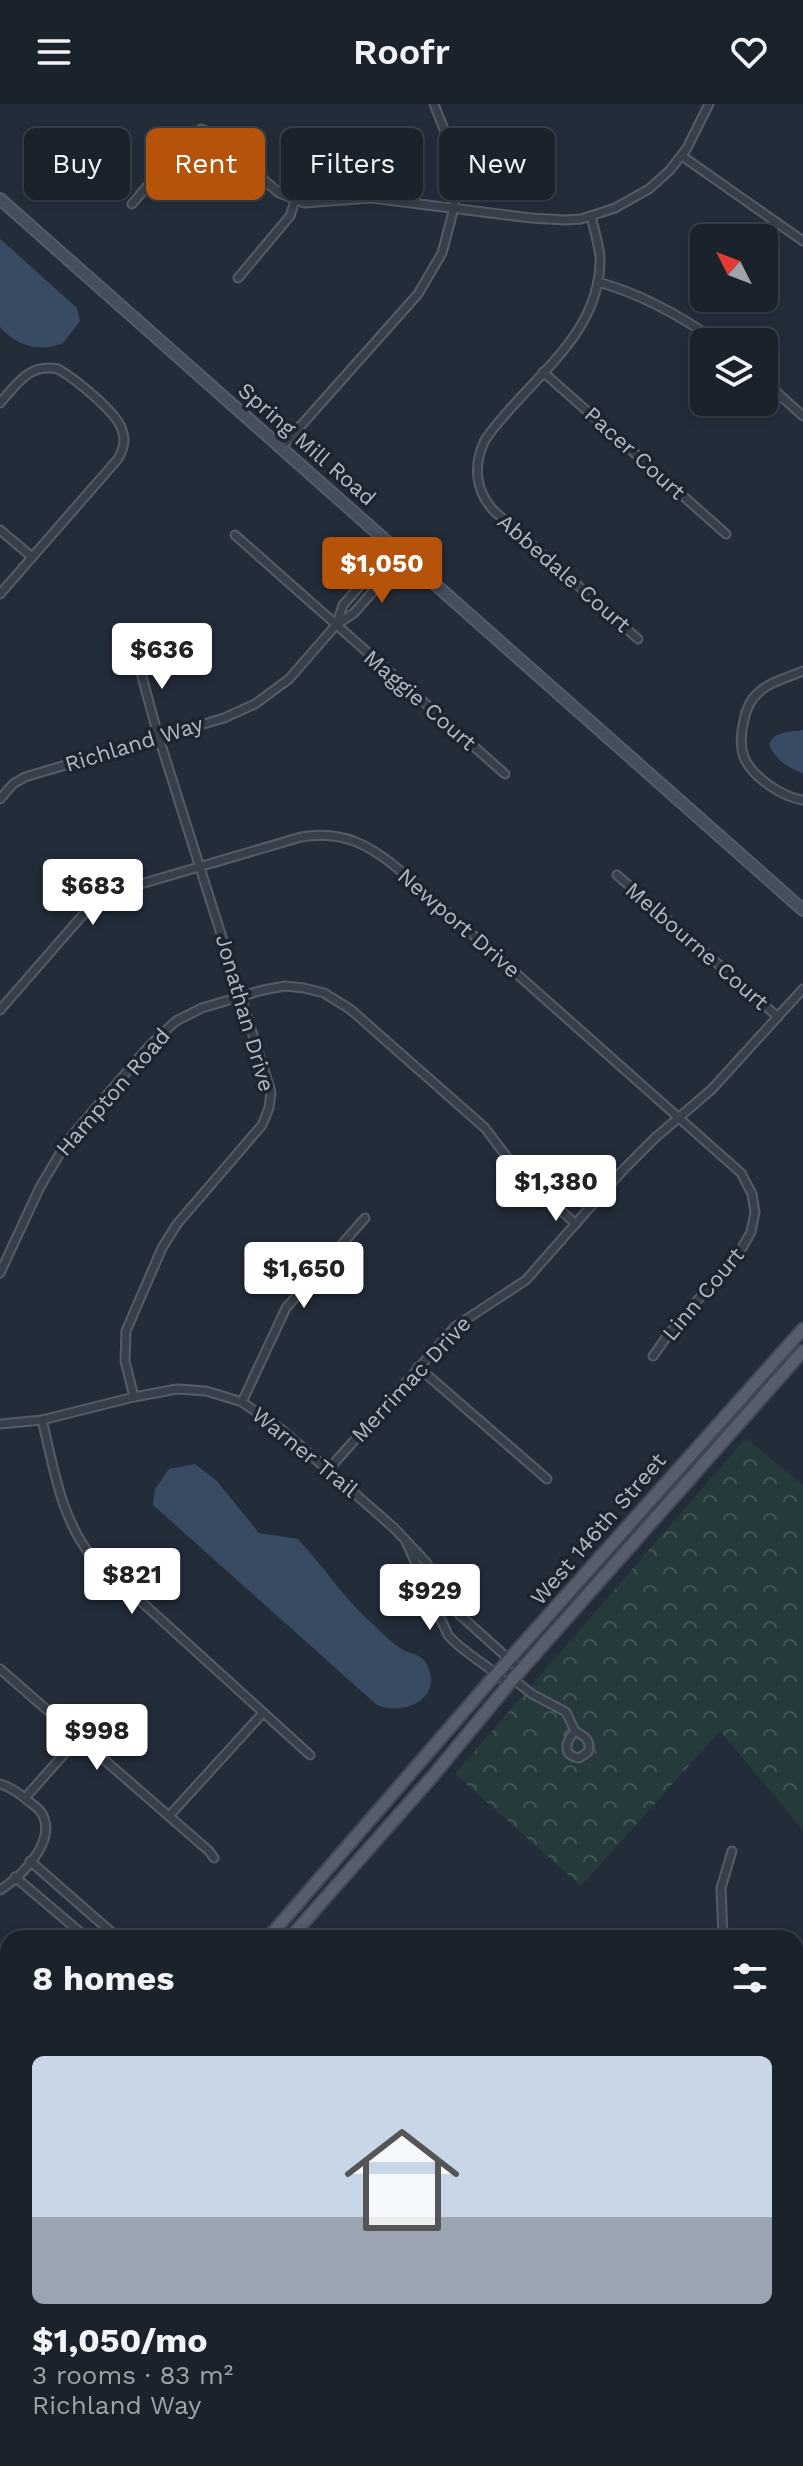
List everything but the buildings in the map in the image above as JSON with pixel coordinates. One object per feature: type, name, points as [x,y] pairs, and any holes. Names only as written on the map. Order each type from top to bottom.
[{"type":"main road","name":"West 146th Street","points":[[275,1930],[509,1659],[803,1329]]},
{"type":"main road","name":"West 146th Street","points":[[297,1930],[432,1777],[514,1678],[803,1351]]},
{"type":"main road","points":[[712,1430],[724,1441]]},
{"type":"street","points":[[281,448],[427,281],[442,253],[454,208],[455,178],[453,156],[434,104]]},
{"type":"street","points":[[132,204],[195,132],[207,130],[279,193],[295,201],[313,203],[371,198],[551,220],[591,216],[632,201],[659,181],[682,156],[709,104]]},
{"type":"street","points":[[682,156],[803,241]]},
{"type":"street","name":"Spring Mill Road","points":[[0,199],[803,910]]},
{"type":"street","points":[[238,278],[290,216],[295,201]]},
{"type":"street","name":"Abbedale Court","points":[[591,216],[600,256],[594,300],[582,327],[485,440],[478,459],[480,489],[494,511],[638,639]]},
{"type":"street","points":[[598,282],[678,316],[696,328]]},
{"type":"street","points":[[0,403],[33,370],[58,369],[109,412],[122,428],[123,449],[117,460],[0,594]]},
{"type":"street","name":"Pacer Court","points":[[543,372],[726,534]]},
{"type":"street","points":[[778,394],[803,416]]},
{"type":"street","points":[[0,530],[32,557]]},
{"type":"street","name":"Maggie Court","points":[[235,535],[505,774]]},
{"type":"street","points":[[336,625],[343,605],[394,547]]},
{"type":"street","name":"Richland Way","points":[[0,799],[13,784],[25,777],[158,735],[224,718],[267,697],[289,679],[336,625],[354,613],[404,556]]},
{"type":"street","name":"Jonathan Drive","points":[[134,1397],[125,1361],[126,1331],[162,1248],[177,1224],[262,1125],[269,1108],[270,1082],[158,735],[141,673],[142,649]]},
{"type":"street","points":[[803,671],[764,688],[754,697],[746,712],[741,745],[745,760],[759,775],[785,796],[803,800]]},
{"type":"street","name":"Newport Drive","points":[[0,1010],[92,906],[117,891],[314,835],[340,836],[365,844],[402,872],[680,1117]]},
{"type":"street","name":"Melbourne Court","points":[[617,875],[778,1017]]},
{"type":"street","name":"Hampton Road","points":[[0,1273],[54,1160],[165,1029],[187,1014],[276,988],[294,987],[324,993],[342,1002],[485,1128],[519,1173],[576,1224]]},
{"type":"street","name":"Merrimac Drive","points":[[328,1470],[465,1318],[526,1280],[622,1171],[722,1079],[803,989]]},
{"type":"street","name":"Linn Court","points":[[653,1356],[742,1248],[754,1222],[752,1194],[741,1173],[680,1117]]},
{"type":"street","points":[[242,1402],[286,1308],[365,1218]]},
{"type":"street","points":[[418,1367],[547,1479]]},
{"type":"street","name":"Warner Trail","points":[[0,1424],[42,1420],[134,1397],[193,1389],[242,1402],[263,1415],[328,1470],[407,1542],[426,1562],[444,1597],[509,1659],[514,1678]]},
{"type":"street","points":[[42,1420],[65,1510],[81,1543],[102,1567],[310,1755]]},
{"type":"street","name":"Warner Trail","points":[[407,1542],[448,1635],[497,1673],[514,1678]]},
{"type":"street","points":[[433,1603],[444,1597]]},
{"type":"street","points":[[0,1669],[80,1736],[214,1858]]},
{"type":"street","points":[[514,1678],[532,1694],[566,1712],[575,1731]]},
{"type":"street","points":[[169,1816],[263,1713]]},
{"type":"street","points":[[25,1798],[80,1736]]},
{"type":"street","points":[[0,1784],[13,1788],[40,1811],[45,1825],[44,1840],[30,1861],[0,1890]]},
{"type":"street","points":[[723,1930],[721,1888],[732,1851]]},
{"type":"street","points":[[30,1861],[109,1930]]},
{"type":"street","points":[[15,1877],[78,1930]]},
{"type":"green space","points":[[746,1438],[803,1485],[803,1830],[720,1731],[581,1886],[455,1774]]},
{"type":"water","points":[[0,239],[77,308],[80,321],[63,343],[45,347],[29,346],[0,327]]},
{"type":"water","points":[[803,730],[803,773],[783,763],[769,744],[779,734]]},
{"type":"water","points":[[195,1464],[217,1481],[259,1533],[298,1539],[366,1618],[397,1646],[423,1659],[430,1675],[430,1686],[419,1701],[399,1708],[377,1705],[153,1505],[155,1489],[169,1469]]}]
